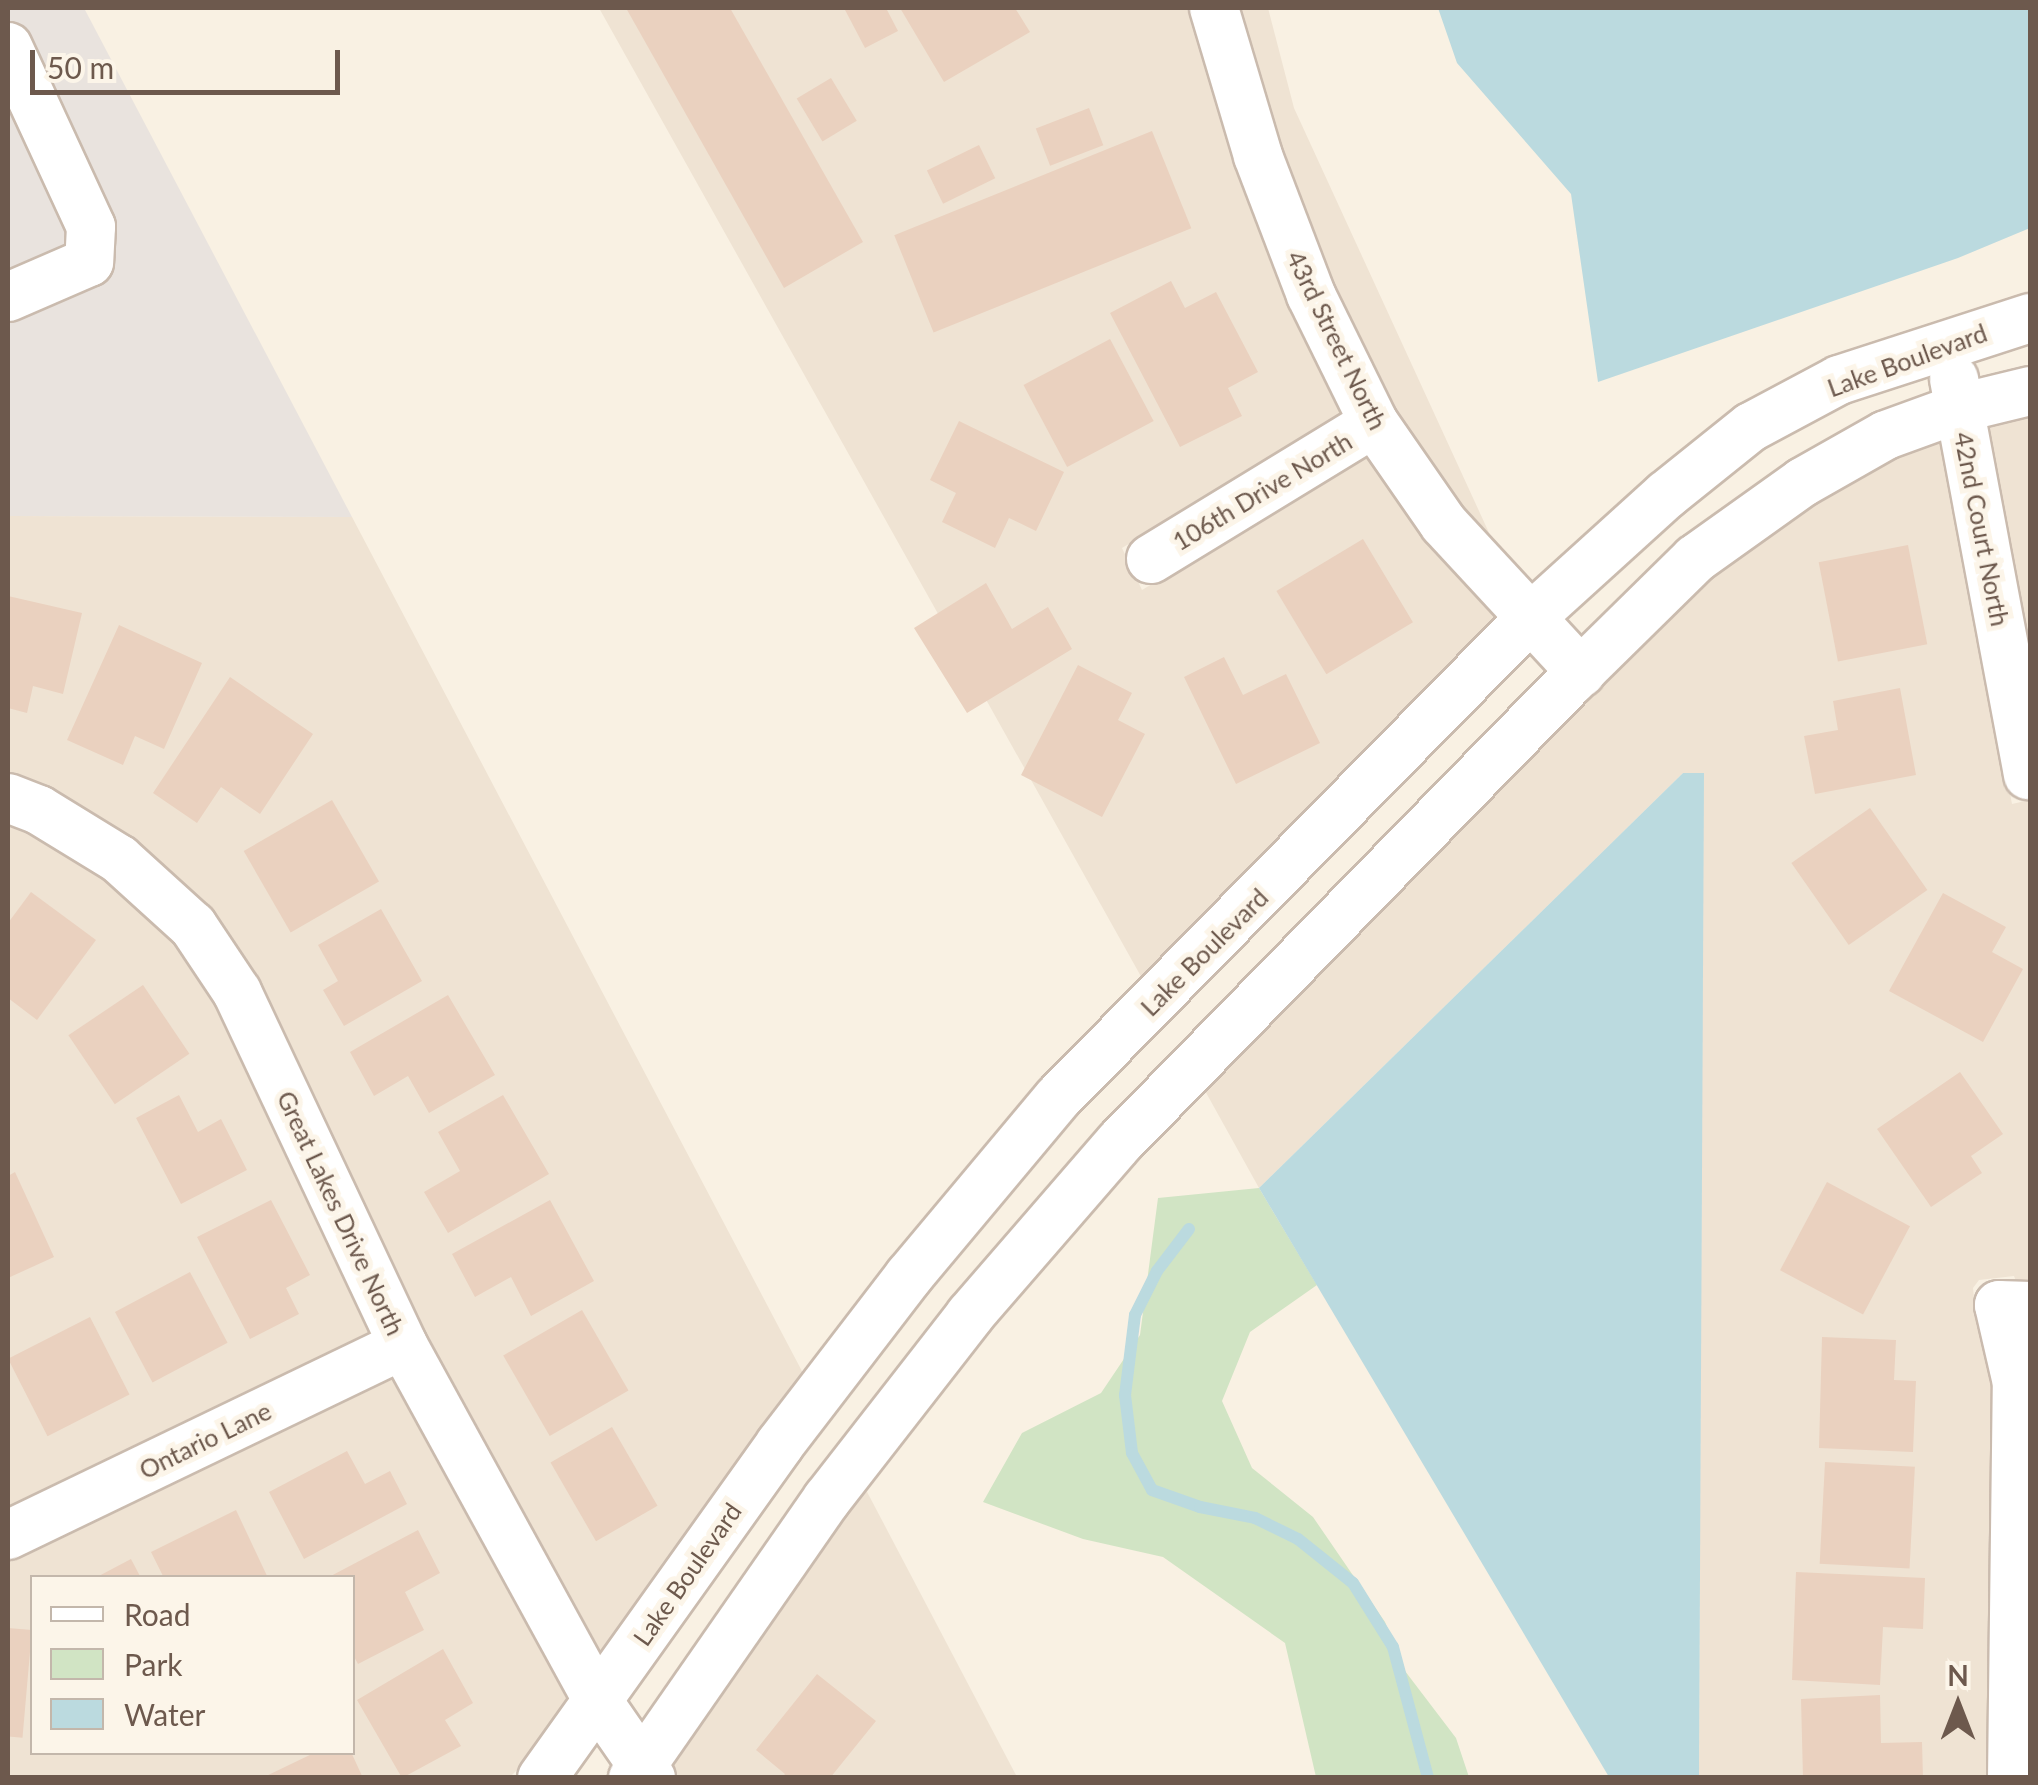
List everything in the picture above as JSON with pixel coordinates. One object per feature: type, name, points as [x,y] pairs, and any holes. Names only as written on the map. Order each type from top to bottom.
[{"type":"street","name":"43rd Street North","points":[[1214,8],[1258,156],[1304,278],[1374,423],[1444,524],[1528,620],[1581,672]]},
{"type":"street","points":[[8,46],[91,227],[89,262],[8,297]]},
{"type":"street","name":"Lake Boulevard","points":[[542,1778],[780,1444],[909,1276],[1058,1098],[1528,620],[1666,495],[1751,428],[1839,380],[2030,318]]},
{"type":"street","name":"42nd Court North","points":[[1948,342],[2028,775]]},
{"type":"street","points":[[642,1773],[827,1500],[970,1315],[1120,1142],[1581,672],[1695,559],[1788,493],[1886,435],[1960,408],[2030,391]]},
{"type":"street","name":"106th Drive North","points":[[1150,559],[1374,423]]},
{"type":"street","name":"Great Lakes Drive North","points":[[8,798],[39,810],[119,859],[193,926],[237,992],[403,1345],[642,1773]]},
{"type":"street","points":[[2012,1778],[2015,1305]]},
{"type":"street","name":"Ontario Lane","points":[[8,1536],[403,1345]]},
{"type":"shaded area","points":[[8,8],[84,8],[352,517],[8,516]]},
{"type":"shaded area","points":[[599,8],[1192,8],[1345,414],[1122,548],[1142,590],[1368,454],[1429,541],[1498,619],[1143,980]]},
{"type":"shaded area","points":[[1236,8],[1268,8],[1294,108],[1496,548],[1460,508],[1392,410],[1330,285],[1278,147]]},
{"type":"shaded area","points":[[2030,416],[2030,669],[1985,427]]},
{"type":"shaded area","points":[[1944,440],[2012,804],[2030,800],[2030,1282],[2016,1281],[2014,1276],[1979,1280],[1973,1288],[1977,1328],[1983,1328],[1996,1385],[1991,1777],[1699,1777],[1703,773],[1683,773],[1259,1188],[1204,1089],[1708,579],[1814,504],[1895,458]]},
{"type":"shaded area","points":[[8,516],[352,517],[804,1375],[600,1658],[422,1334],[254,977],[49,789],[8,773]]},
{"type":"shaded area","points":[[8,823],[107,879],[178,942],[219,1005],[373,1333],[8,1509]]},
{"type":"shaded area","points":[[395,1375],[571,1700],[510,1777],[8,1778],[8,1560]]},
{"type":"shaded area","points":[[865,1488],[1017,1777],[678,1778],[670,1765]]},
{"type":"green space","points":[[1259,1188],[1317,1285],[1250,1332],[1222,1401],[1252,1468],[1313,1517],[1385,1622],[1405,1671],[1456,1738],[1469,1777],[1316,1777],[1285,1643],[1163,1557],[1083,1539],[983,1502],[1022,1433],[1101,1393],[1140,1335],[1158,1198]]},
{"type":"water","points":[[1438,8],[2030,8],[2030,228],[1958,258],[1598,382],[1571,194],[1457,63]]},
{"type":"water","points":[[1683,773],[1704,773],[1699,1777],[1609,1777],[1259,1188]]},
{"type":"building","points":[[626,8],[730,8],[863,242],[784,288]]},
{"type":"building","points":[[844,8],[886,8],[898,31],[865,48]]},
{"type":"building","points":[[900,8],[1015,8],[1030,32],[944,82]]},
{"type":"building","points":[[831,78],[857,121],[822,141],[797,99]]},
{"type":"building","points":[[1089,108],[1103,145],[1050,166],[1036,128]]},
{"type":"building","points":[[1152,131],[1191,228],[934,332],[894,235]]},
{"type":"building","points":[[979,145],[995,178],[943,204],[927,170]]},
{"type":"building","points":[[1171,281],[1185,308],[1216,292],[1258,372],[1228,388],[1242,416],[1180,447],[1110,313]]},
{"type":"building","points":[[1110,339],[1154,421],[1067,467],[1023,385]]},
{"type":"building","points":[[959,421],[1064,472],[1036,531],[1009,518],[995,548],[942,522],[956,493],[930,480]]},
{"type":"building","points":[[1363,539],[1413,622],[1326,674],[1276,591]]},
{"type":"building","points":[[1908,545],[1927,644],[1838,662],[1819,562]]},
{"type":"building","points":[[986,583],[1012,629],[1048,607],[1072,649],[967,713],[914,628]]},
{"type":"building","points":[[8,596],[82,613],[63,694],[33,686],[27,713],[8,708]]},
{"type":"building","points":[[119,625],[202,663],[164,749],[135,736],[123,765],[67,740]]},
{"type":"building","points":[[1224,657],[1243,695],[1286,674],[1320,743],[1236,784],[1184,677]]},
{"type":"building","points":[[1078,665],[1132,693],[1118,720],[1145,734],[1102,817],[1021,775]]},
{"type":"building","points":[[230,677],[313,734],[260,814],[221,787],[197,823],[153,793]]},
{"type":"building","points":[[1900,688],[1916,775],[1815,794],[1804,736],[1838,730],[1833,701]]},
{"type":"building","points":[[332,800],[379,881],[291,932],[244,851]]},
{"type":"building","points":[[1870,808],[1927,890],[1849,945],[1791,863]]},
{"type":"building","points":[[31,892],[96,940],[37,1020],[8,998],[8,923]]},
{"type":"building","points":[[1943,893],[2006,927],[1992,952],[2023,969],[1983,1042],[1889,991]]},
{"type":"building","points":[[381,909],[422,981],[344,1026],[323,990],[338,981],[318,945]]},
{"type":"building","points":[[143,985],[189,1054],[115,1104],[68,1035]]},
{"type":"building","points":[[448,995],[495,1075],[429,1113],[408,1076],[374,1096],[350,1052]]},
{"type":"building","points":[[1960,1072],[2003,1134],[1971,1156],[1982,1173],[1931,1207],[1877,1129]]},
{"type":"building","points":[[179,1095],[198,1132],[221,1119],[247,1170],[181,1204],[136,1118]]},
{"type":"building","points":[[503,1095],[549,1174],[448,1233],[424,1192],[460,1171],[438,1132]]},
{"type":"building","points":[[15,1172],[54,1257],[8,1278],[8,1176]]},
{"type":"building","points":[[1827,1182],[1910,1226],[1863,1314],[1780,1270]]},
{"type":"building","points":[[271,1200],[310,1275],[286,1288],[299,1314],[250,1339],[197,1237]]},
{"type":"building","points":[[550,1200],[594,1281],[531,1316],[511,1277],[475,1297],[452,1254]]},
{"type":"building","points":[[190,1272],[228,1343],[153,1383],[115,1312]]},
{"type":"building","points":[[582,1310],[628,1391],[550,1436],[503,1356]]},
{"type":"building","points":[[90,1317],[129,1395],[48,1436],[8,1359]]},
{"type":"building","points":[[1822,1337],[1896,1340],[1894,1380],[1916,1381],[1913,1452],[1819,1448]]},
{"type":"building","points":[[612,1427],[658,1506],[596,1541],[551,1462]]},
{"type":"building","points":[[347,1451],[365,1484],[390,1471],[407,1504],[304,1559],[269,1492]]},
{"type":"building","points":[[1825,1462],[1915,1467],[1910,1569],[1820,1564]]},
{"type":"building","points":[[236,1510],[267,1575],[162,1575],[151,1552]]},
{"type":"building","points":[[418,1530],[440,1573],[405,1592],[424,1630],[358,1664],[355,1575],[333,1575]]},
{"type":"building","points":[[131,1559],[139,1575],[101,1575]]},
{"type":"building","points":[[1796,1572],[1925,1578],[1923,1629],[1883,1627],[1880,1685],[1792,1680]]},
{"type":"building","points":[[8,1628],[30,1630],[22,1738],[8,1736]]},
{"type":"building","points":[[443,1649],[473,1703],[445,1720],[461,1746],[402,1778],[357,1700]]},
{"type":"building","points":[[817,1674],[876,1721],[830,1778],[782,1778],[785,1774],[756,1750]]},
{"type":"building","points":[[1880,1695],[1881,1743],[1922,1742],[1923,1778],[1803,1778],[1801,1699]]},
{"type":"building","points":[[310,1755],[352,1755],[363,1778],[262,1778]]},
{"type":"waterway","points":[[1189,1229],[1157,1271],[1135,1315],[1125,1395],[1132,1453],[1152,1490],[1200,1507],[1255,1518],[1298,1539],[1353,1583],[1393,1647],[1428,1778]]}]
